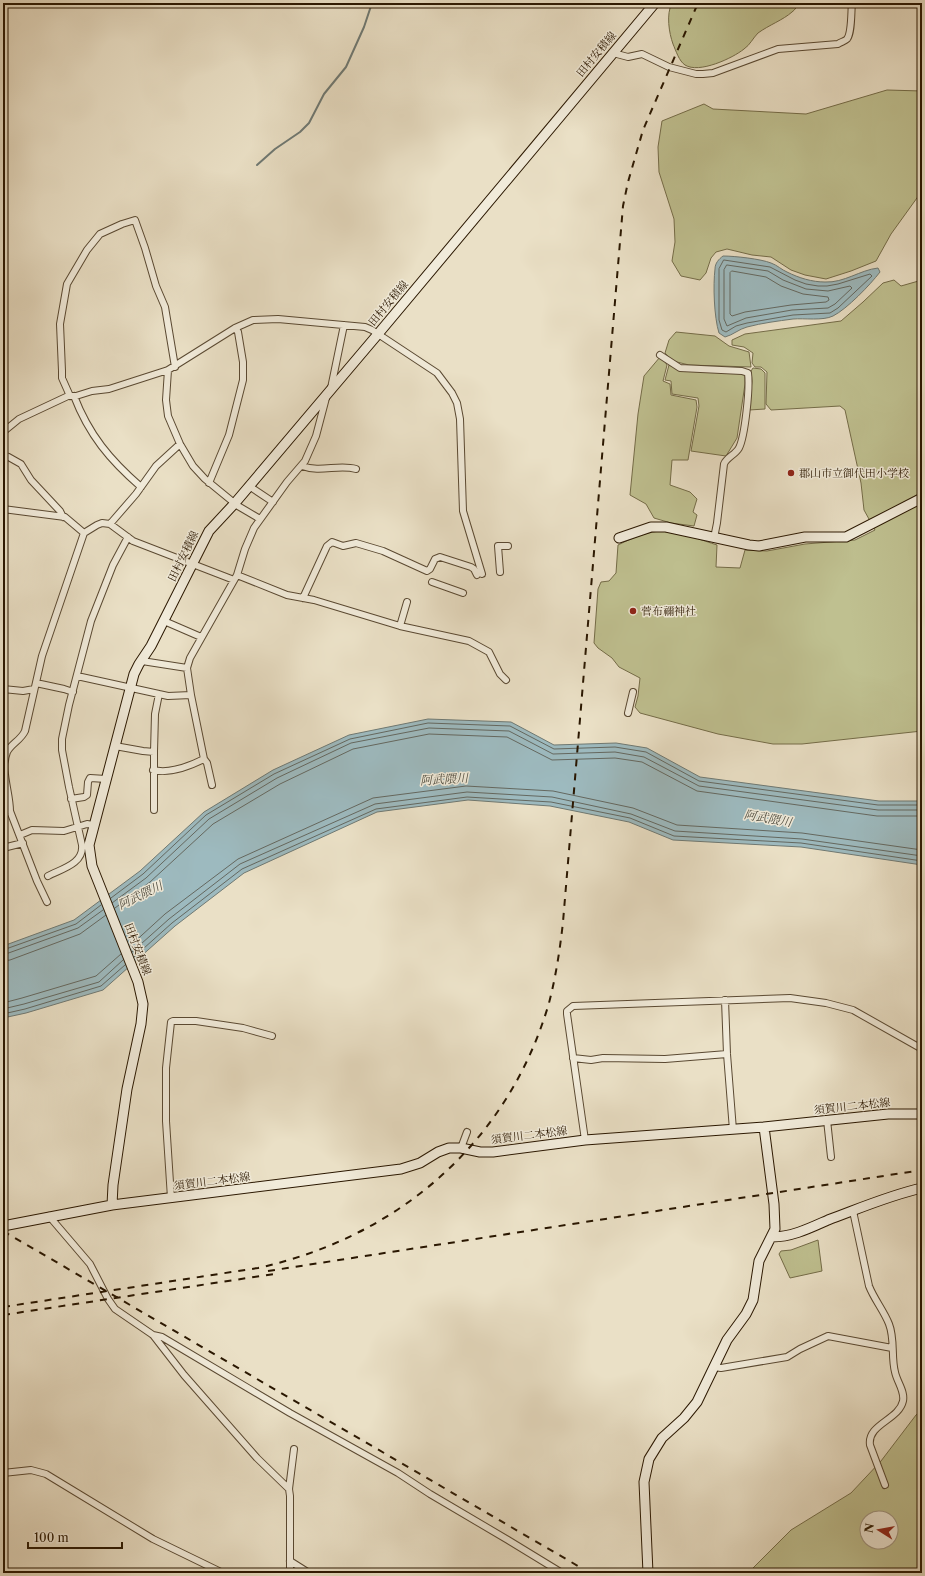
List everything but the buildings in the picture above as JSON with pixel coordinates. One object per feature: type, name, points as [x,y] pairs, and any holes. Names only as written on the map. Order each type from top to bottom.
[{"type":"main road","name":"田村安積線","points":[[112,1205],[113,1185],[126,1090],[143,1012],[143,998],[92,866],[89,842],[134,674],[152,646],[209,531],[235,503],[378,334],[655,3]]},
{"type":"main road","points":[[619,538],[651,527],[666,527],[759,546],[805,537],[846,537],[922,498]]},
{"type":"main road","name":"須賀川二本松線","points":[[3,1226],[112,1205],[401,1169],[423,1161],[438,1152],[454,1148],[462,1148],[480,1152],[493,1152],[585,1140],[733,1130],[888,1114],[922,1114]]},
{"type":"main road","points":[[648,1573],[644,1482],[647,1465],[652,1453],[662,1438],[684,1418],[697,1402],[727,1340],[749,1308],[753,1300],[759,1261],[772,1237],[776,1224],[764,1127]]},
{"type":"main road","points":[[772,1237],[788,1236],[853,1211],[922,1188]]},
{"type":"street","points":[[613,53],[628,57],[642,54],[670,67],[696,74],[713,73],[778,49],[838,44],[847,39],[849,34],[852,3]]},
{"type":"street","points":[[141,487],[117,466],[99,443],[62,378],[60,324],[67,284],[87,250],[100,234],[127,222],[135,220],[156,286],[166,307],[175,367]]},
{"type":"street","points":[[3,432],[19,419],[72,396],[109,389],[175,367],[235,328],[252,320],[266,318],[361,326],[372,330],[437,373],[452,393],[457,403],[460,419],[463,511],[480,574],[471,567],[440,558],[435,559],[430,569],[427,571],[383,551],[356,543],[343,546],[332,542],[326,548],[303,598]]},
{"type":"street","points":[[212,785],[207,763],[204,760],[187,668],[190,658],[200,638],[236,577],[249,540],[260,519],[287,482],[302,466],[316,436],[329,392],[344,325]]},
{"type":"street","points":[[209,483],[229,435],[242,380],[243,362],[238,332],[235,328]]},
{"type":"street","points":[[660,355],[680,368],[742,371],[748,373],[748,396],[742,440],[738,450],[724,464],[714,538]]},
{"type":"street","points":[[168,370],[166,406],[169,420],[180,444],[193,466],[209,483],[235,503],[260,519]]},
{"type":"street","points":[[110,524],[141,487],[156,466],[180,444]]},
{"type":"street","points":[[3,451],[5,455],[21,464],[31,480],[63,516]]},
{"type":"street","points":[[302,466],[317,470],[338,467],[356,469]]},
{"type":"street","points":[[249,486],[273,502]]},
{"type":"street","points":[[3,509],[63,516],[69,519],[84,533]]},
{"type":"street","points":[[47,902],[10,811],[4,762],[8,751],[23,736],[25,731],[44,647],[84,533],[97,525],[102,523],[110,524],[133,541],[192,564],[236,577],[287,595],[303,598],[400,626],[474,644],[489,652],[500,674],[506,680]]},
{"type":"street","points":[[48,876],[79,860],[83,850],[71,799],[62,750],[62,739],[93,614],[113,565],[128,537]]},
{"type":"street","points":[[500,572],[498,546],[508,546]]},
{"type":"street","points":[[432,582],[463,594]]},
{"type":"street","points":[[400,626],[407,602]]},
{"type":"street","points":[[164,621],[200,638]]},
{"type":"street","points":[[142,661],[187,668]]},
{"type":"street","points":[[77,676],[168,696],[191,695]]},
{"type":"street","points":[[3,688],[21,691],[35,686],[64,689],[73,692]]},
{"type":"street","points":[[628,713],[633,692]]},
{"type":"street","points":[[154,810],[153,770],[155,714],[159,694]]},
{"type":"street","points":[[115,746],[154,752]]},
{"type":"street","points":[[153,770],[161,772],[204,760]]},
{"type":"street","points":[[71,799],[88,795],[88,782],[90,778],[106,779]]},
{"type":"street","points":[[3,810],[10,811]]},
{"type":"street","points":[[20,835],[32,830],[62,831],[88,824],[93,825]]},
{"type":"street","points":[[3,848],[23,843]]},
{"type":"street","points":[[585,1140],[566,1014],[567,1011],[573,1006],[790,998],[836,1005],[853,1010],[922,1049]]},
{"type":"street","points":[[725,1000],[727,1054],[733,1130]]},
{"type":"street","points":[[171,1198],[166,1121],[166,1068],[171,1022],[196,1021],[240,1027],[272,1036]]},
{"type":"street","points":[[573,1058],[591,1060],[603,1058],[658,1059],[727,1054]]},
{"type":"street","points":[[827,1120],[831,1157]]},
{"type":"street","points":[[462,1148],[467,1132]]},
{"type":"street","points":[[853,1211],[869,1286],[889,1324],[895,1376],[903,1393],[903,1401],[895,1413],[876,1428],[869,1440],[885,1485]]},
{"type":"street","points":[[49,1216],[94,1271],[115,1310],[153,1335],[184,1375],[257,1458],[289,1489]]},
{"type":"street","points":[[153,1335],[162,1337],[290,1413],[398,1473],[430,1494],[562,1573]]},
{"type":"street","points":[[714,1367],[721,1368],[786,1356],[828,1336],[892,1348]]},
{"type":"street","points":[[290,1573],[289,1489],[294,1449]]},
{"type":"street","points":[[3,1473],[30,1470],[46,1474],[153,1539],[223,1573]]},
{"type":"street","points":[[290,1561],[309,1573]]},
{"type":"green space","points":[[672,3],[800,3],[788,15],[758,33],[748,46],[739,53],[716,64],[699,68],[685,65],[675,50],[669,29],[669,12]]},
{"type":"green space","points":[[887,90],[922,91],[922,191],[891,234],[876,261],[826,279],[805,275],[791,270],[771,257],[752,255],[727,249],[716,252],[711,258],[706,273],[700,280],[681,276],[672,261],[675,242],[674,219],[659,172],[658,147],[662,121],[704,104],[713,109],[806,114]]},
{"type":"green space","points":[[894,280],[901,286],[922,280],[922,731],[802,744],[773,744],[718,734],[640,713],[635,707],[640,678],[619,667],[612,658],[598,648],[594,643],[598,589],[601,582],[609,581],[616,573],[618,545],[649,533],[669,531],[717,545],[716,567],[740,568],[745,550],[767,551],[805,544],[855,540],[875,530],[864,510],[861,483],[845,410],[840,406],[771,410],[766,404],[767,372],[761,367],[755,367],[752,363],[753,353],[744,347],[732,345],[732,340],[745,334],[841,321],[883,283]]},
{"type":"green space","points":[[676,332],[715,336],[729,346],[749,352],[751,367],[689,365],[673,361],[665,353],[669,340]]},
{"type":"green space","points":[[660,357],[662,357],[667,365],[663,381],[670,384],[671,395],[696,400],[697,407],[688,460],[672,460],[670,485],[690,492],[697,499],[693,512],[697,515],[694,526],[671,523],[654,518],[646,504],[630,495],[638,414],[644,376]]},
{"type":"green space","points":[[669,365],[676,368],[745,373],[745,384],[737,438],[726,456],[691,451],[699,406],[698,398],[672,394],[671,381],[665,380]]},
{"type":"green space","points":[[753,368],[761,369],[765,373],[765,409],[749,410],[752,381],[751,371]]},
{"type":"green space","points":[[818,1240],[822,1271],[790,1278],[779,1254],[781,1251],[791,1250]]},
{"type":"green space","points":[[922,1410],[922,1573],[750,1573],[751,1570],[791,1530],[851,1493],[881,1461],[916,1415]]},
{"type":"water","points":[[723,256],[748,258],[767,262],[796,276],[820,282],[839,281],[871,269],[878,268],[880,272],[845,308],[829,318],[793,319],[758,324],[744,328],[725,337],[719,333],[717,326],[714,292],[715,267]]},
{"type":"water","name":"阿武隈川","points":[[428,719],[511,722],[554,745],[616,743],[647,748],[700,777],[879,801],[922,801],[922,865],[801,847],[673,840],[629,822],[550,806],[468,800],[377,812],[244,873],[175,926],[103,990],[26,1013],[3,1018],[3,946],[74,920],[140,871],[204,812],[273,770],[349,735]]},
{"type":"waterway","points":[[257,165],[275,149],[300,132],[309,123],[324,94],[346,67],[364,27],[372,3]]},
{"type":"railway","points":[[3,1307],[258,1268],[309,1253],[357,1233],[401,1207],[441,1176],[476,1140],[506,1099],[530,1053],[549,1003],[558,962],[563,922],[623,206],[628,182],[643,130],[698,3]]},
{"type":"railway","points":[[268,1271],[922,1170]]},
{"type":"railway","points":[[3,1231],[590,1573]]},
{"type":"railway","points":[[3,1315],[274,1274]]},
{"type":"place","name":"郡山市立御代田小学校","points":[[791,473]]},
{"type":"place","name":"菅布禰神社","points":[[633,611]]}]
